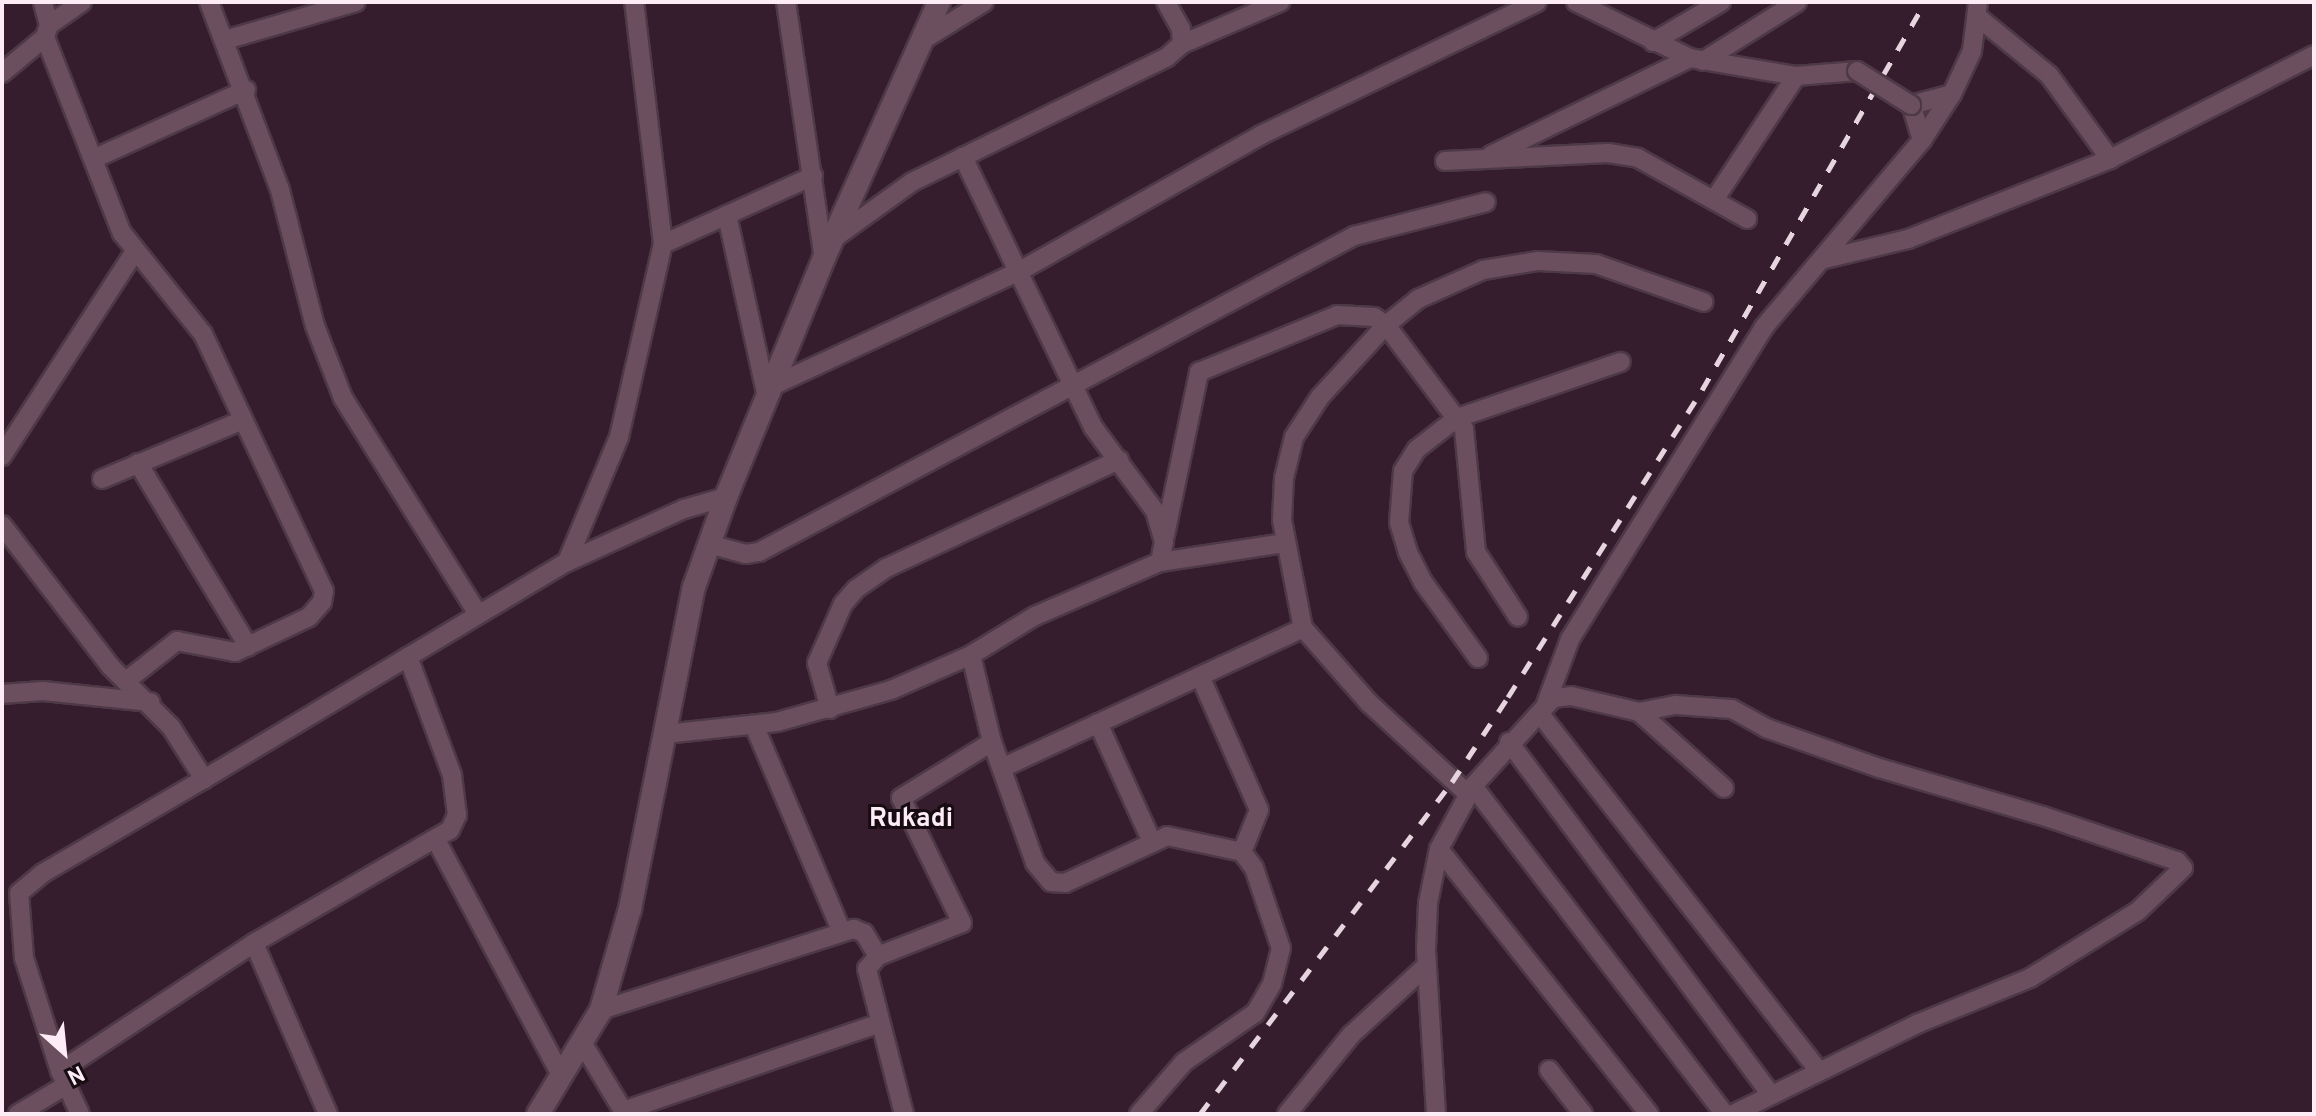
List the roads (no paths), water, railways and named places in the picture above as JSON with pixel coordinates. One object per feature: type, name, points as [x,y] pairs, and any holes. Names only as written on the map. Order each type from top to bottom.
[{"type":"street","points":[[43,2],[47,31],[93,159],[135,251],[192,316],[324,591],[322,602],[309,617],[248,646],[225,653],[177,641],[126,681]]},
{"type":"street","points":[[2,73],[82,2]]},
{"type":"street","points":[[209,2],[246,90],[280,190],[315,326],[343,398],[478,614]]},
{"type":"street","points":[[225,40],[356,2]]},
{"type":"street","points":[[567,562],[619,437],[663,244],[634,2]]},
{"type":"street","points":[[786,2],[813,176],[828,249]]},
{"type":"street","points":[[538,1114],[601,1010],[630,909],[694,587],[712,545],[726,497],[828,249],[939,2]]},
{"type":"street","points":[[921,41],[984,2]]},
{"type":"street","points":[[1166,2],[1181,29],[1182,44]]},
{"type":"street","points":[[828,249],[912,182],[1167,57],[1182,44],[1280,2]]},
{"type":"street","points":[[769,392],[1018,272],[1261,135],[1537,2]]},
{"type":"street","points":[[1576,2],[1653,42],[1696,59],[1796,76],[1857,71],[1911,105],[1922,140]]},
{"type":"street","points":[[1653,42],[1721,2]]},
{"type":"street","points":[[1484,159],[1696,59],[1797,2]]},
{"type":"street","points":[[1543,709],[1570,639],[1698,426],[1764,327],[1825,259],[1922,140],[1952,94],[1972,51],[1979,10]]},
{"type":"street","points":[[1979,10],[2049,75],[2110,159]]},
{"type":"street","points":[[1825,259],[1908,239],[2110,159],[2314,55]]},
{"type":"street","points":[[1714,200],[1796,76]]},
{"type":"street","points":[[93,159],[246,90]]},
{"type":"street","points":[[1911,105],[1952,94]]},
{"type":"street","points":[[1445,161],[1623,155],[1656,166],[1747,219]]},
{"type":"street","points":[[963,157],[1072,388],[1155,511],[1164,542]]},
{"type":"street","points":[[663,244],[813,176]]},
{"type":"street","points":[[712,545],[746,554],[759,552],[1354,236],[1486,202]]},
{"type":"street","points":[[727,215],[769,392]]},
{"type":"street","points":[[2,456],[135,251]]},
{"type":"street","points":[[1704,302],[1596,264],[1538,261],[1449,282],[1386,325],[1320,397],[1294,437],[1284,478],[1284,543],[1303,628],[1369,703],[1471,790],[1725,1114]]},
{"type":"street","points":[[1160,562],[1199,372],[1337,315],[1374,317],[1386,325],[1457,418],[1469,440],[1476,552],[1518,617]]},
{"type":"street","points":[[1478,658],[1423,582],[1399,523],[1403,471],[1417,449],[1457,418],[1621,362]]},
{"type":"street","points":[[102,479],[243,420]]},
{"type":"street","points":[[830,709],[817,663],[843,604],[856,589],[886,568],[1119,460]]},
{"type":"street","points":[[138,463],[248,646]]},
{"type":"street","points":[[80,1114],[62,1079],[24,958],[9,898],[43,873],[567,562],[684,509],[726,497]]},
{"type":"street","points":[[2,525],[126,681],[150,702],[204,779]]},
{"type":"street","points":[[665,734],[754,725],[830,709],[891,690],[971,655],[1035,616],[1160,562],[1284,543]]},
{"type":"street","points":[[1004,767],[1303,628]]},
{"type":"street","points":[[971,655],[992,742],[1004,767],[1035,863],[1051,882],[1065,883],[1152,842],[1175,836],[1242,852],[1254,868],[1281,948],[1272,984],[1255,1013],[1184,1062],[1139,1114]]},
{"type":"street","points":[[18,1114],[62,1079],[254,943],[450,830],[457,815],[452,775],[408,657]]},
{"type":"street","points":[[1200,676],[1259,810],[1242,852]]},
{"type":"street","points":[[2,694],[43,691],[150,702]]},
{"type":"street","points":[[1436,1114],[1427,965],[1428,903],[1439,849],[1471,790],[1509,742],[1543,709],[1571,696],[1639,712],[1676,705],[1732,709],[1766,728],[1879,768],[2043,816],[2177,861],[2183,868],[2138,911],[2030,978],[1819,1071],[1733,1114]]},
{"type":"street","points":[[1543,709],[1819,1071]]},
{"type":"street","points":[[1639,712],[1724,788]]},
{"type":"street","points":[[1098,723],[1152,842]]},
{"type":"street","points":[[754,725],[842,932]]},
{"type":"street","points":[[902,1113],[867,969],[878,956],[962,923],[901,798],[992,742]]},
{"type":"street","points":[[1509,742],[1771,1095]]},
{"type":"street","points":[[436,840],[562,1077]]},
{"type":"street","points":[[1439,849],[1649,1114]]},
{"type":"street","points":[[601,1010],[842,932],[860,929],[878,956]]},
{"type":"street","points":[[254,943],[328,1114]]},
{"type":"street","points":[[1287,1114],[1351,1035],[1427,965]]},
{"type":"street","points":[[583,1044],[624,1112],[880,1023]]},
{"type":"street","points":[[1549,1070],[1583,1114]]},
{"type":"railway","points":[[1200,1114],[1452,782],[1508,697],[1702,390],[1925,2]]},
{"type":"district","name":"Rukadi","points":[[911,820]]}]
